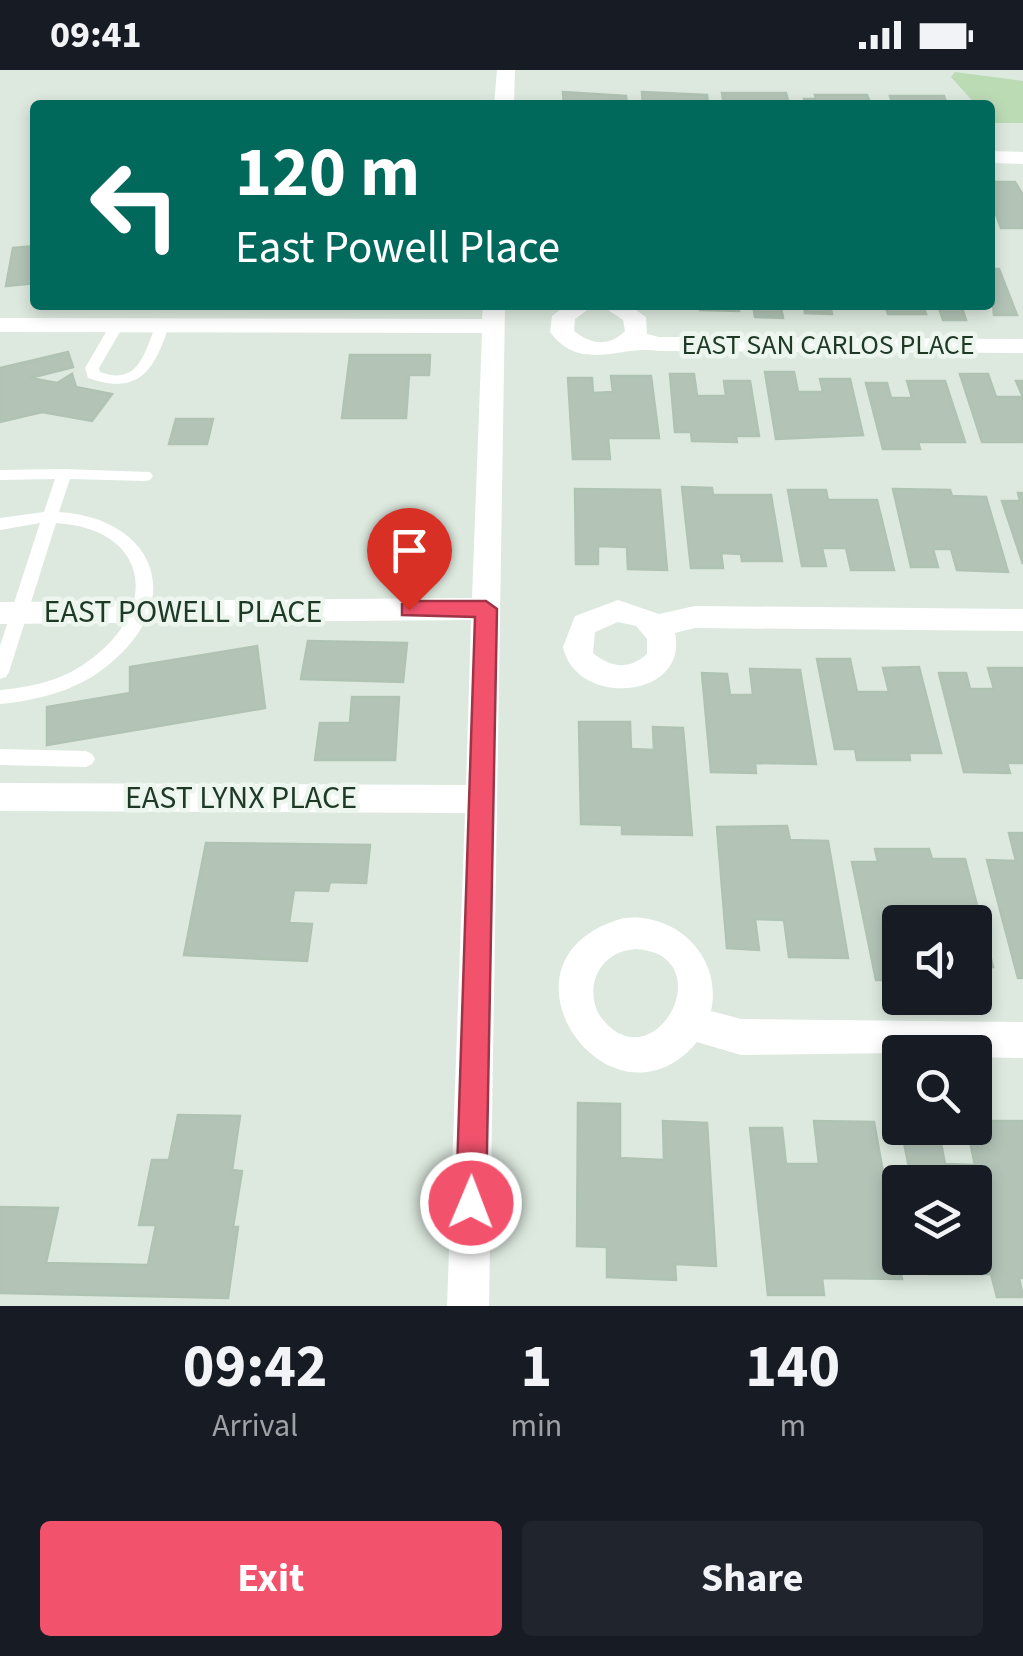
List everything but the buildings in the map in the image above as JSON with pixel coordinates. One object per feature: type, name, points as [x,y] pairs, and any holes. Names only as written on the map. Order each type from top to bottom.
[{"type":"street","points":[[504,100],[506,70]]},
{"type":"street","points":[[995,158],[1023,158]]},
{"type":"street","name":"EAST SAN CARLOS PLACE","points":[[574,310],[560,324],[567,339],[601,350],[633,339],[659,344],[1023,346]]},
{"type":"street","name":"EAST SAN CARLOS PLACE","points":[[621,310],[634,317],[637,324],[633,339]]},
{"type":"street","points":[[0,325],[162,325],[493,315],[468,1306]]},
{"type":"street","name":"EAST POWELL PLACE","points":[[9,613],[486,609]]},
{"type":"street","points":[[656,626],[695,617],[1023,620]]},
{"type":"street","name":"EAST LYNX PLACE","points":[[0,796],[481,799]]},
{"type":"street","points":[[692,1023],[741,1037],[1023,1040]]},
{"type":"lane","points":[[117,325],[92,368],[93,375],[116,381],[139,375],[150,364],[162,325]]},
{"type":"lane","points":[[0,672],[9,613],[64,474]]},
{"type":"lane","points":[[0,475],[145,476]]},
{"type":"lane","points":[[0,524],[50,516],[102,527],[117,534],[138,554],[146,582],[141,612],[124,641],[94,667],[57,686],[0,698]]},
{"type":"lane","points":[[0,757],[86,759]]},
{"type":"green space","points":[[955,72],[1023,81],[1023,123],[995,123],[995,100],[972,100],[951,77]]},
{"type":"route","points":[[409,610],[486,609],[471,1203]]}]
